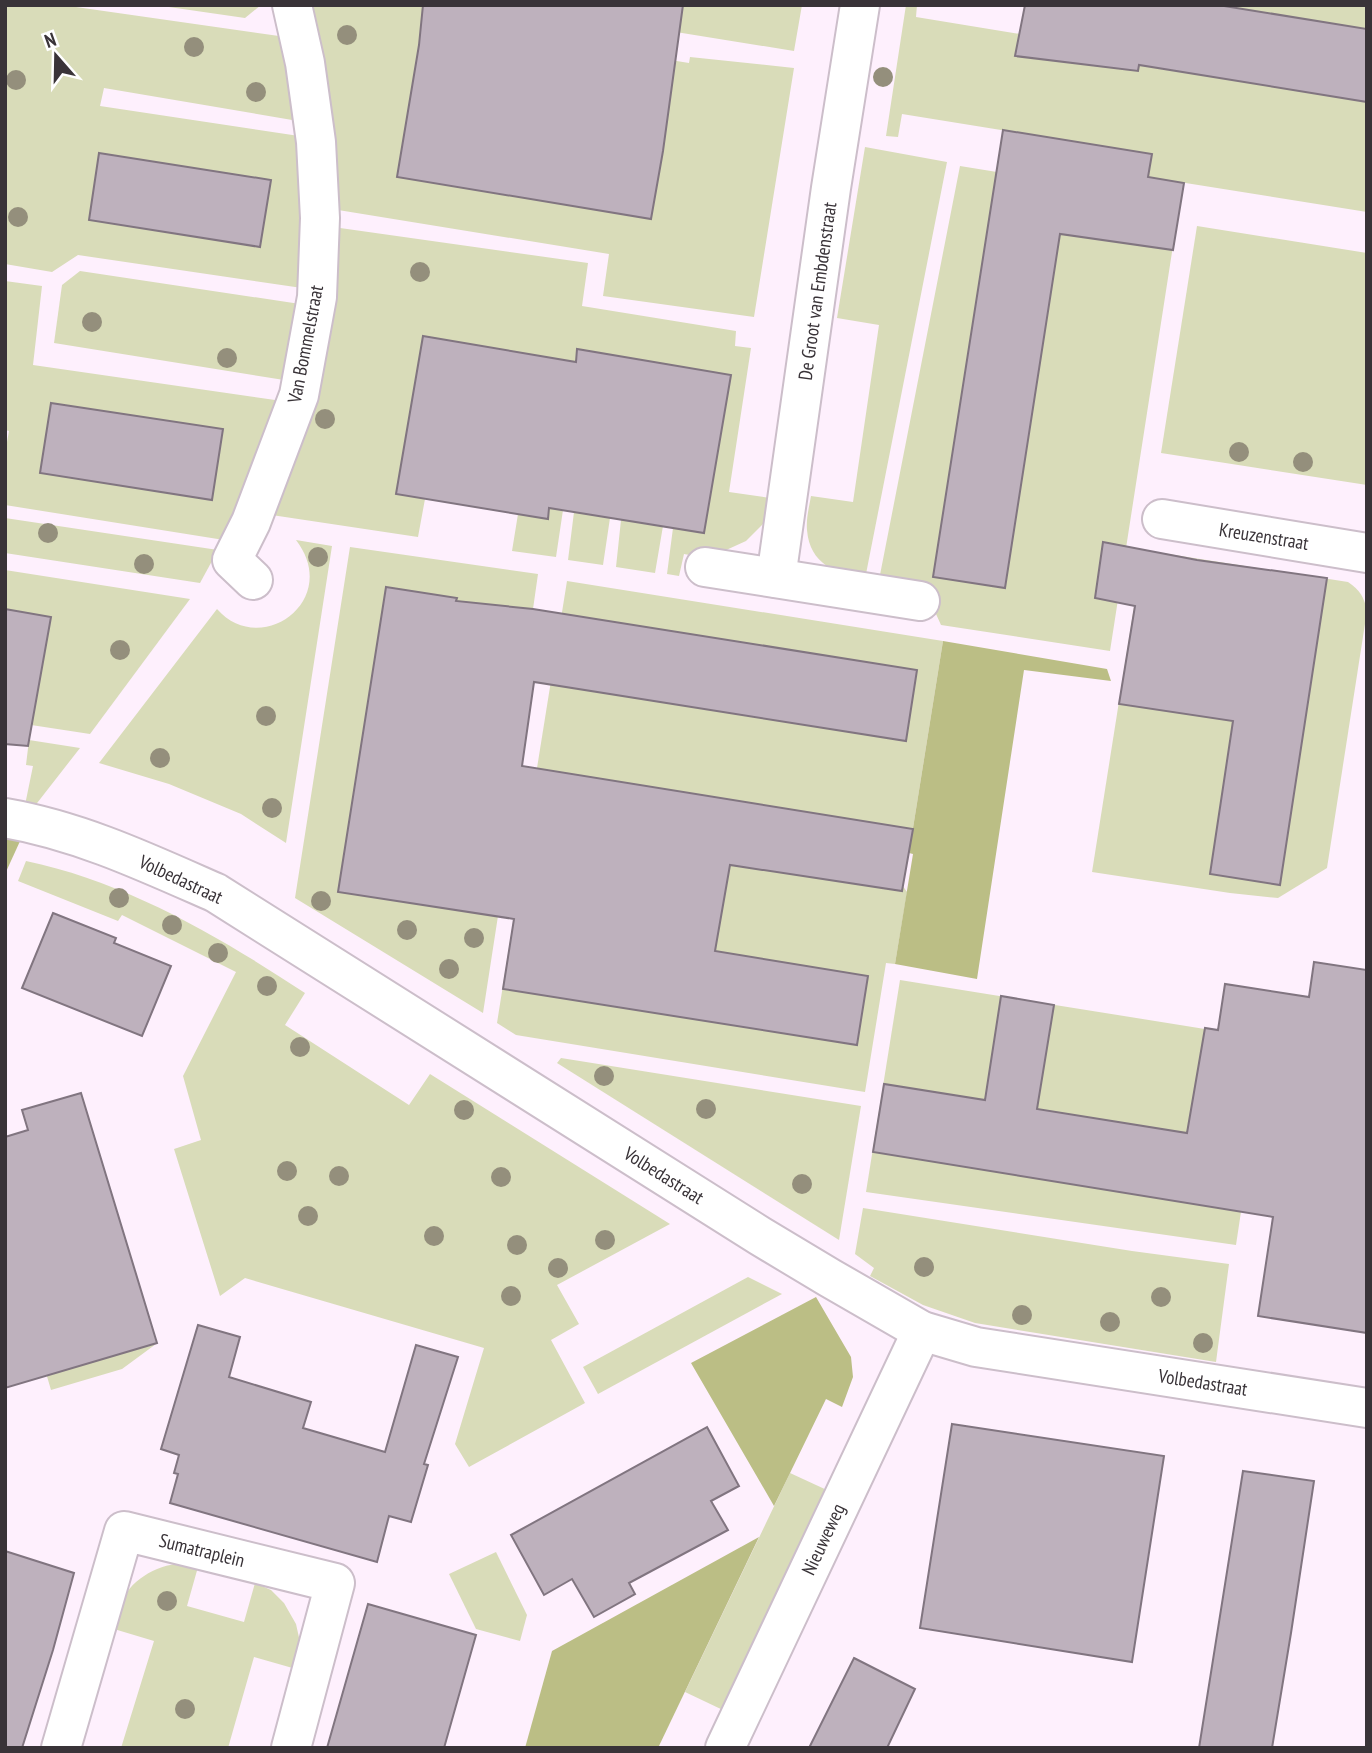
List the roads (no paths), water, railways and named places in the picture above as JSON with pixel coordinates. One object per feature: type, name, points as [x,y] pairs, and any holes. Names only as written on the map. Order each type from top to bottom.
[{"type":"street","name":"Van Bommelstraat","points":[[253,580],[232,560],[251,522],[299,395],[317,297],[320,218],[316,142],[305,64],[292,5]]},
{"type":"street","name":"De Groot van Embdenstraat","points":[[776,578],[831,188],[860,5]]},
{"type":"street","name":"Kreuzenstraat","points":[[1162,519],[1367,553]]},
{"type":"street","points":[[705,567],[920,601]]},
{"type":"street","name":"Volbedastraat","points":[[5,818],[36,824],[125,852],[216,893],[830,1279],[922,1331],[976,1347],[1367,1408]]},
{"type":"street","name":"Nieuweweg","points":[[724,1748],[922,1331]]},
{"type":"street","name":"Sumatraplein","points":[[61,1748],[124,1531],[335,1583],[291,1748]]}]
